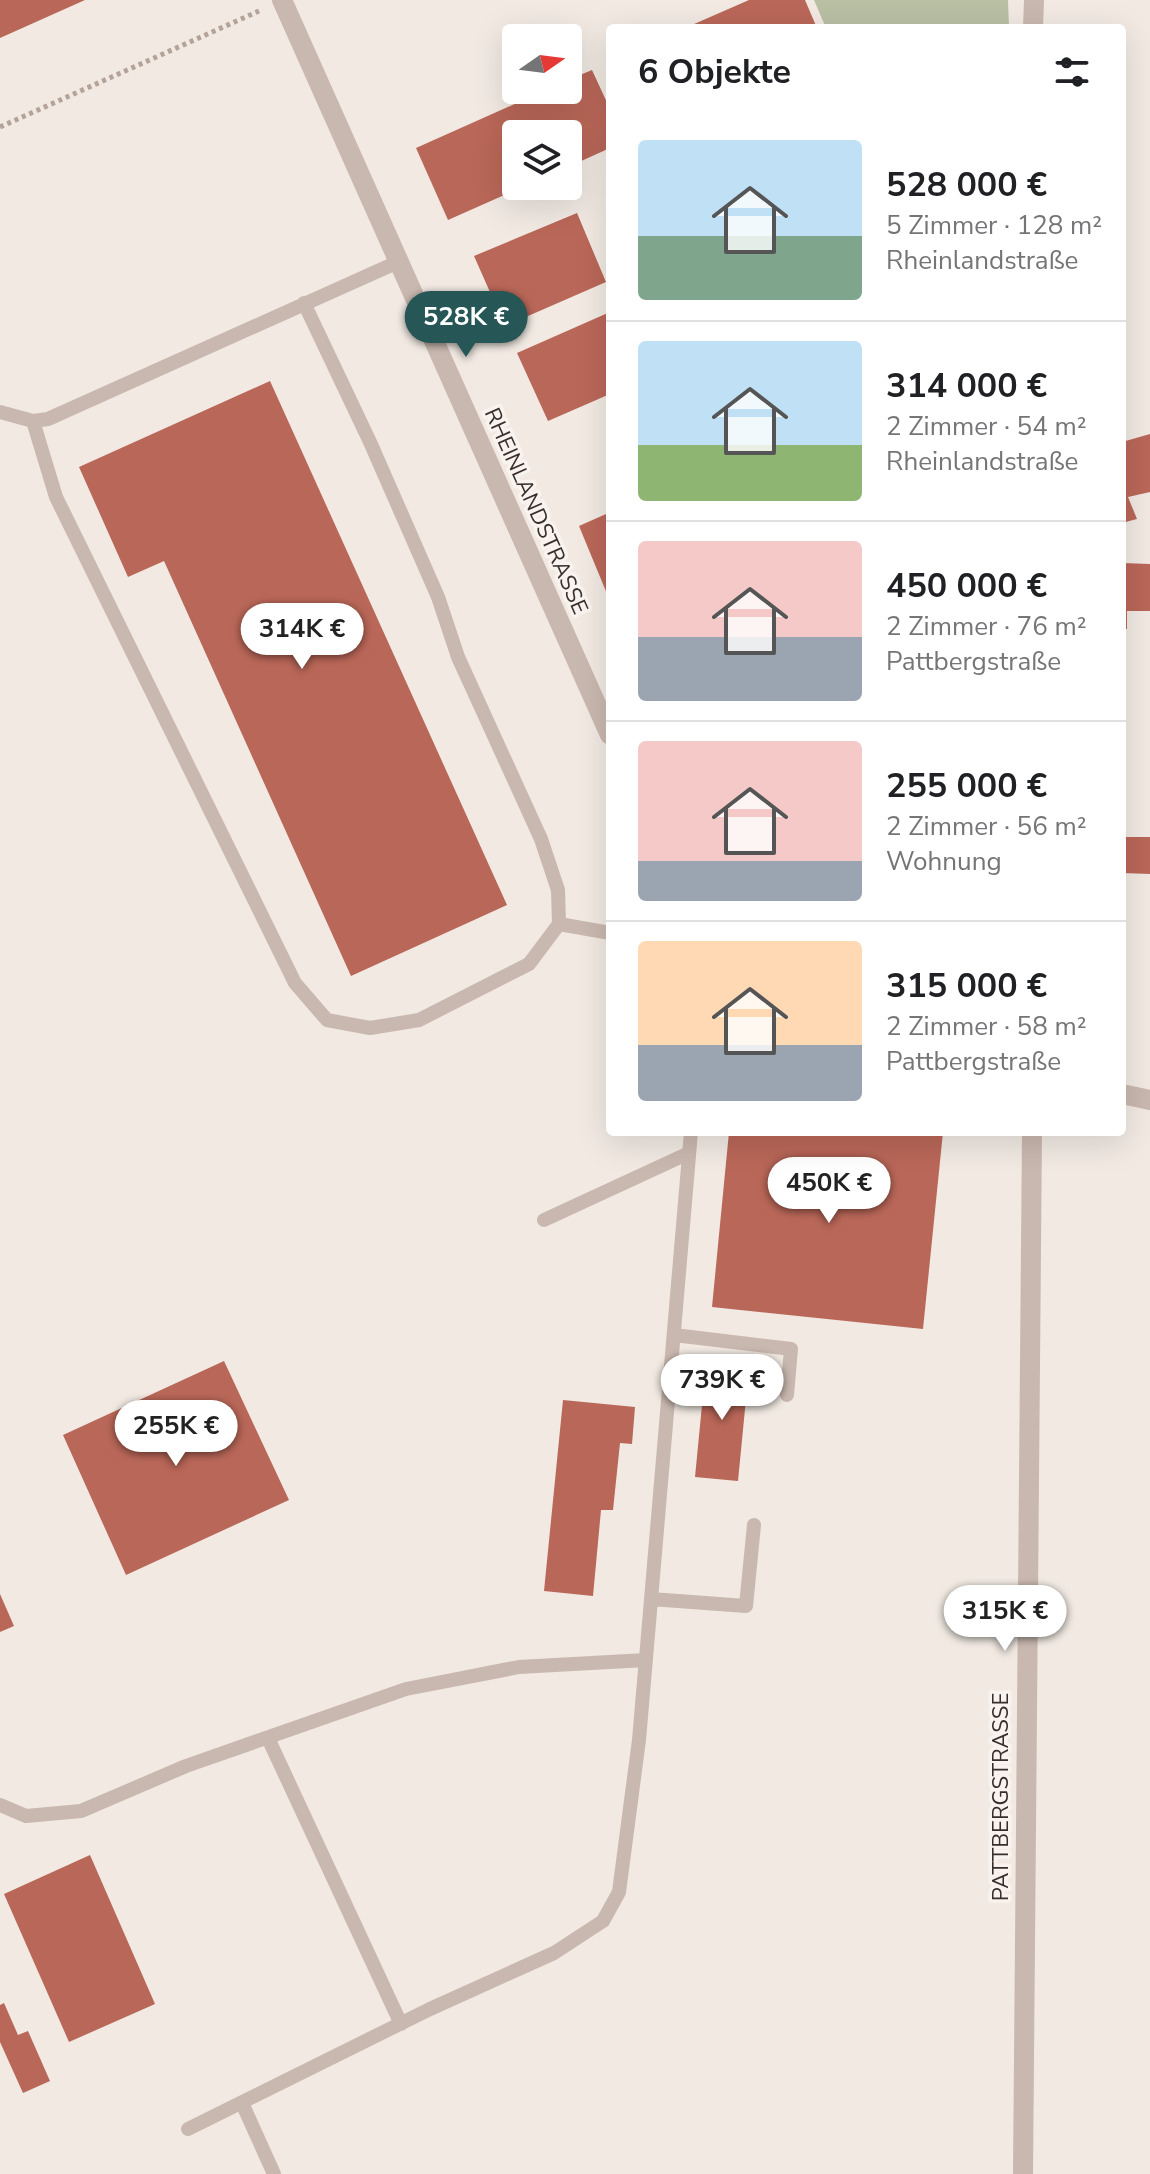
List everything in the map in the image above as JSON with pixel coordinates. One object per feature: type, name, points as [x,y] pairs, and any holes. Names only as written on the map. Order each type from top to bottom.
[{"type":"street","name":"RHEINLANDSTRASSE","points":[[282,0],[606,726]]},
{"type":"street","points":[[1033,24],[1034,0]]},
{"type":"street","points":[[1126,1095],[1150,1100]]},
{"type":"street","name":"PATTBERGSTRASSE","points":[[1023,2174],[1032,1136]]},
{"type":"lane","points":[[0,412],[33,421],[48,419],[398,262]]},
{"type":"lane","points":[[33,421],[56,497],[295,983],[327,1020],[370,1028],[419,1020],[529,964],[559,924],[558,890],[541,839],[458,657],[438,597],[377,456],[304,303]]},
{"type":"lane","points":[[559,924],[606,932]]},
{"type":"lane","points":[[188,2129],[554,1953],[603,1921],[619,1892],[639,1740],[691,1136]]},
{"type":"lane","points":[[544,1220],[689,1153]]},
{"type":"lane","points":[[674,1335],[791,1349],[787,1395]]},
{"type":"lane","points":[[651,1599],[746,1606],[754,1525]]},
{"type":"lane","points":[[0,1805],[26,1816],[81,1811],[186,1766],[406,1689],[519,1667],[646,1660]]},
{"type":"lane","points":[[268,1738],[401,2024]]},
{"type":"lane","points":[[242,2103],[274,2174]]},
{"type":"path","points":[[0,127],[282,0]]},
{"type":"green space","points":[[814,0],[1008,0],[1009,24],[824,24]]},
{"type":"building","points":[[0,0],[85,0],[0,38]]},
{"type":"building","points":[[749,0],[805,0],[815,24],[694,24]]},
{"type":"building","points":[[592,70],[606,100],[606,150],[582,161],[582,120],[502,120],[502,196],[448,220],[416,148],[515,104],[582,104],[582,74]]},
{"type":"building","points":[[577,213],[606,282],[505,326],[474,256]]},
{"type":"building","points":[[606,314],[606,396],[548,421],[517,353]]},
{"type":"building","points":[[270,381],[507,905],[351,976],[164,561],[128,577],[79,467]]},
{"type":"building","points":[[1150,434],[1150,492],[1128,497],[1137,519],[1126,522],[1126,441]]},
{"type":"building","points":[[606,514],[606,591],[579,526]]},
{"type":"building","points":[[1126,563],[1150,564],[1150,611],[1127,611],[1127,629]]},
{"type":"building","points":[[1126,837],[1150,837],[1150,874],[1126,873]]},
{"type":"building","points":[[729,1136],[943,1136],[923,1329],[712,1307]]},
{"type":"building","points":[[224,1361],[289,1500],[126,1575],[63,1435]]},
{"type":"building","points":[[706,1364],[749,1368],[738,1481],[695,1477]]},
{"type":"building","points":[[563,1400],[635,1407],[632,1444],[620,1443],[613,1510],[601,1510],[593,1596],[544,1591]]},
{"type":"building","points":[[0,1594],[14,1626],[0,1632]]},
{"type":"building","points":[[90,1855],[155,2004],[69,2042],[4,1894]]},
{"type":"building","points":[[4,2003],[18,2035],[28,2031],[50,2081],[23,2093],[0,2042],[0,2005]]}]
